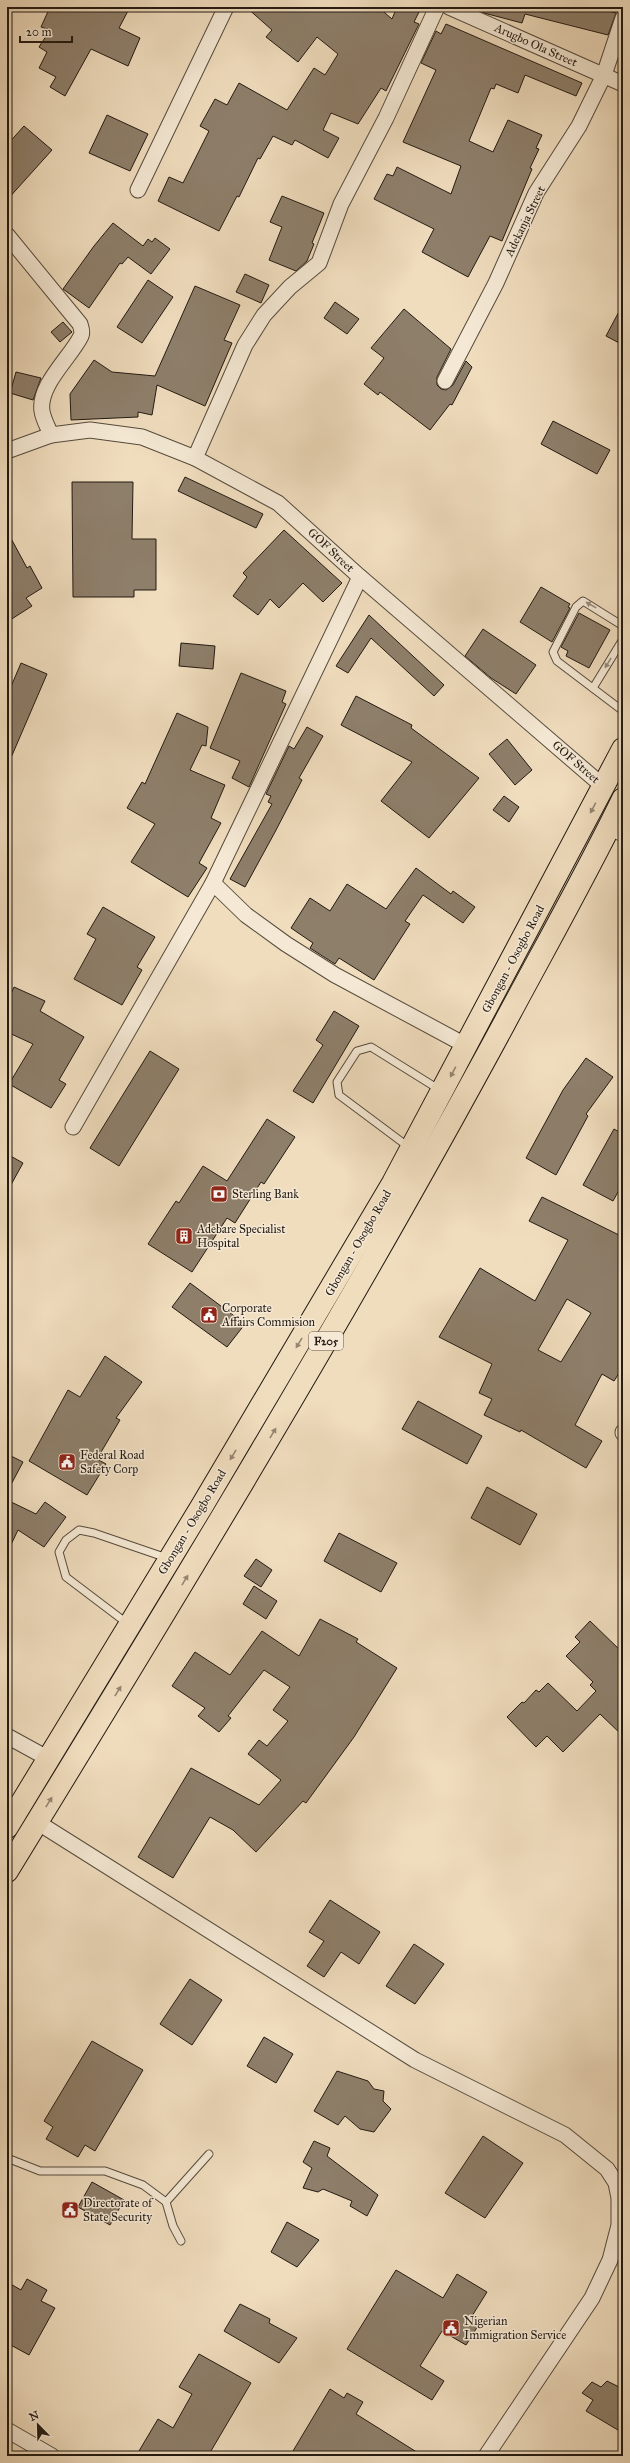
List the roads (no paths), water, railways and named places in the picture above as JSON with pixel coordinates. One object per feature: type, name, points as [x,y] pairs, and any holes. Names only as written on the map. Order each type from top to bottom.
[{"type":"main road","name":"Gbongan - Osogbo Road","points":[[7,1827],[170,1559],[412,1149],[623,749]]},
{"type":"main road","name":"Gbongan - Osogbo Road","points":[[7,1871],[155,1631],[293,1400],[439,1145],[616,830],[623,799]]},
{"type":"street","points":[[138,190],[226,7]]},
{"type":"street","points":[[194,458],[245,345],[264,315],[290,287],[319,263],[341,204],[386,118],[437,7]]},
{"type":"street","name":"Arugbo Ola Street","points":[[449,7],[623,84]]},
{"type":"street","name":"Adekanja Street","points":[[445,381],[496,283],[536,193],[579,126],[604,75],[623,18]]},
{"type":"street","points":[[7,235],[80,324],[82,330],[81,335],[65,357],[46,389],[42,411],[51,434]]},
{"type":"street","name":"GOF Street","points":[[7,451],[51,434],[90,430],[142,437],[194,458],[278,503],[360,577],[604,787]]},
{"type":"street","points":[[73,1126],[213,883],[360,577]]},
{"type":"street","points":[[213,883],[246,915],[286,944],[335,975],[467,1046]]},
{"type":"street","points":[[7,1736],[49,1759]]},
{"type":"street","points":[[37,1822],[415,2060],[565,2135],[607,2169],[616,2183],[619,2198],[619,2225],[610,2260],[592,2298],[486,2456]]},
{"type":"street","points":[[7,2430],[52,2456]]},
{"type":"lane","points":[[623,626],[582,601],[576,607],[554,646],[553,652],[557,661],[623,711]]},
{"type":"lane","points":[[593,688],[623,639]]},
{"type":"lane","points":[[412,1149],[339,1095],[337,1082],[357,1051],[371,1047],[442,1091]]},
{"type":"lane","points":[[130,1625],[66,1577],[59,1552],[66,1540],[79,1530],[94,1532],[170,1559]]},
{"type":"lane","points":[[166,2202],[209,2154]]},
{"type":"lane","points":[[7,2158],[40,2171],[105,2171],[143,2185],[166,2202],[173,2226],[181,2241]]},
{"type":"place","name":"Sterling Bank","points":[[219,1194]]},
{"type":"place","name":"Adebare Specialist Hospital","points":[[184,1236]]},
{"type":"place","name":"Corporate Affairs Commision","points":[[209,1315]]},
{"type":"place","name":"Federal Road Safety Corp","points":[[67,1462]]},
{"type":"place","name":"Directorate of State Security","points":[[70,2210]]},
{"type":"place","name":"Nigerian Immigration Service","points":[[451,2328]]}]
